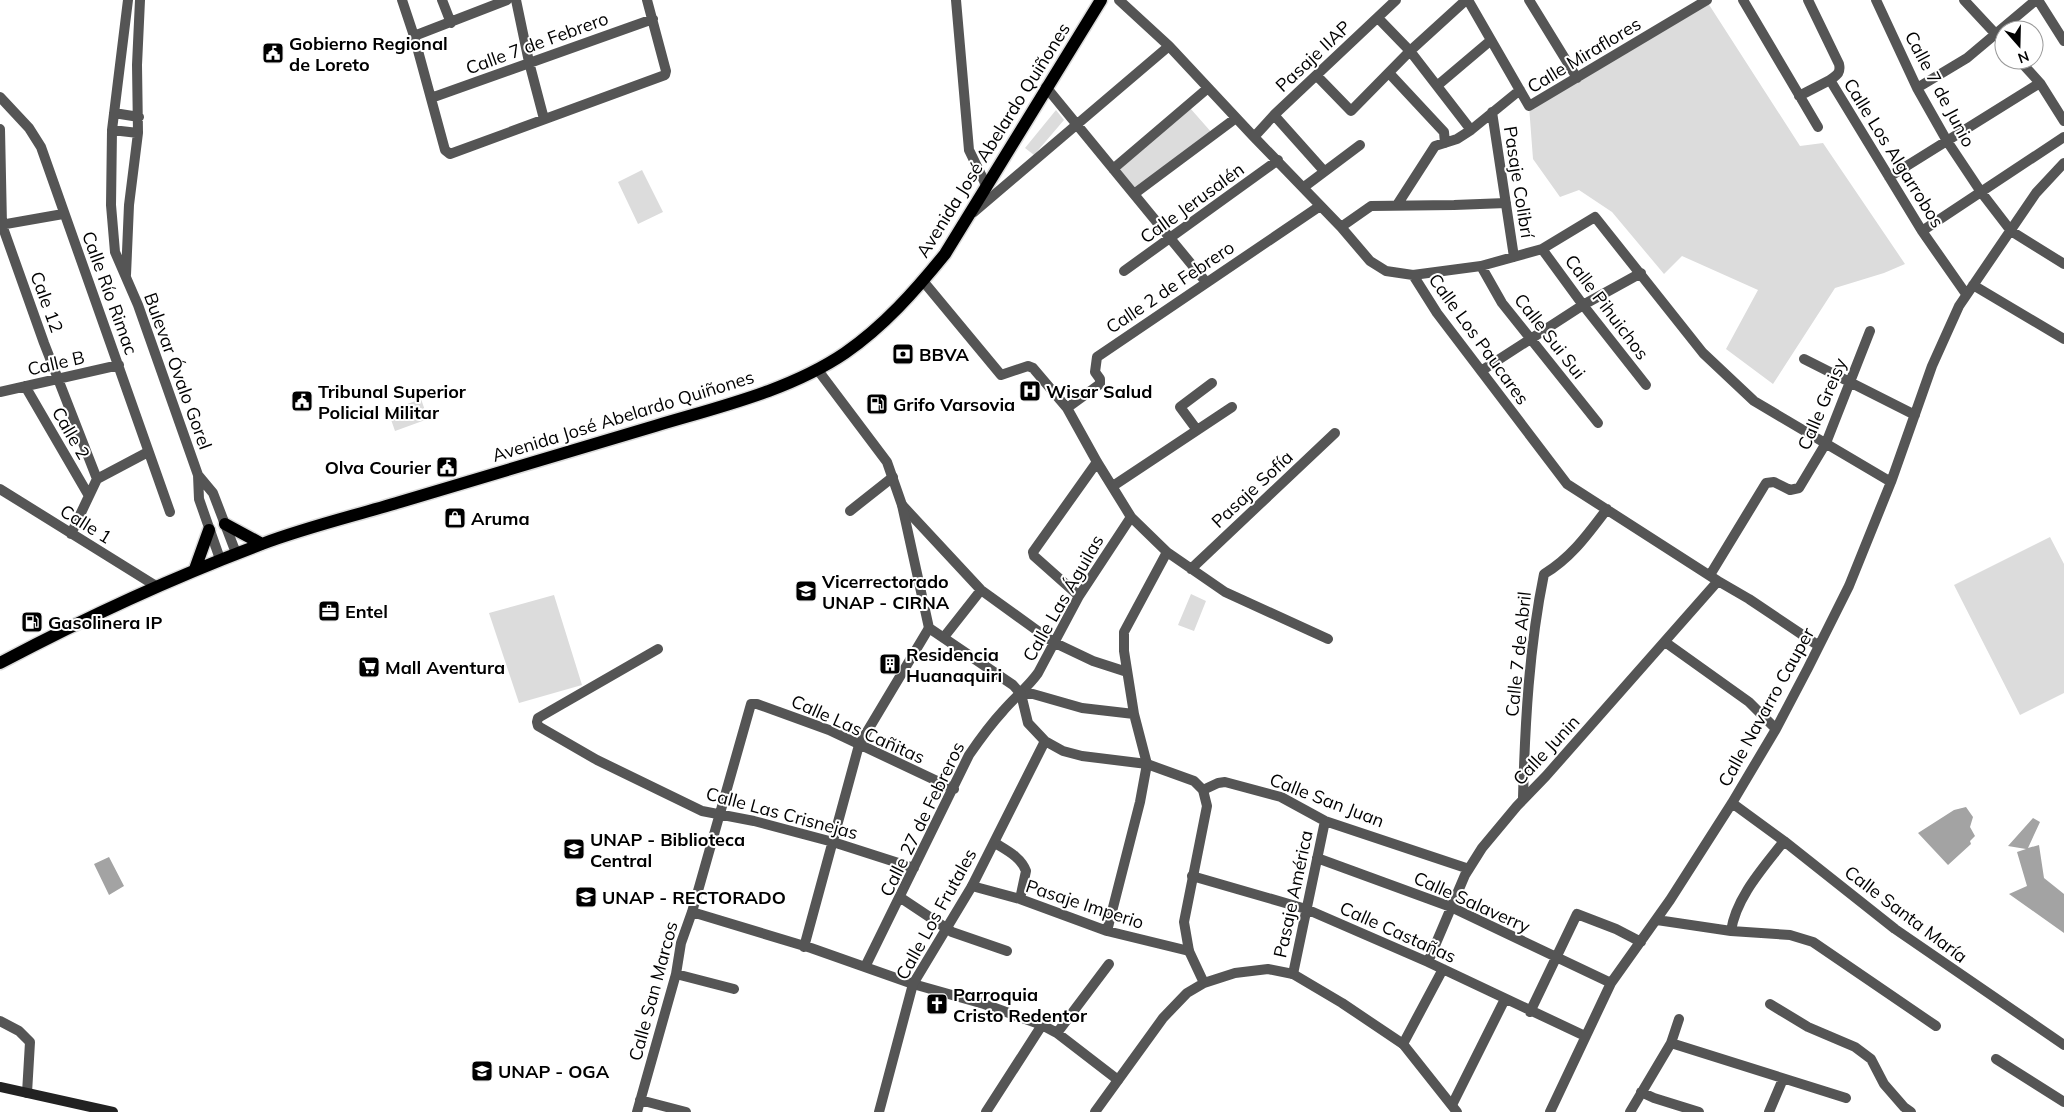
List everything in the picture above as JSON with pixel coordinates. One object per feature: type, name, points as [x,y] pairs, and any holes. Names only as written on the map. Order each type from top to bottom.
[{"type":"main road","name":"Avenida José Abelardo Quiñones","points":[[0,663],[195,568],[262,544],[694,414],[776,387],[817,369],[844,354],[867,337],[892,314],[945,254],[1101,0]]},
{"type":"main road","points":[[225,524],[262,544]]},
{"type":"main road","points":[[195,568],[210,530]]},
{"type":"main road","points":[[0,1086],[113,1112]]},
{"type":"street","name":"Bulevar Óvalo Gorel","points":[[128,0],[112,130],[112,205],[115,252],[138,305],[198,475],[199,499],[220,559]]},
{"type":"street","name":"Bulevar Óvalo Gorel","points":[[126,279],[129,205],[139,117],[137,65],[140,0]]},
{"type":"street","points":[[402,0],[414,36],[445,150],[452,154],[663,77],[666,71],[647,0]]},
{"type":"street","points":[[442,0],[451,23]]},
{"type":"street","points":[[414,36],[507,0]]},
{"type":"street","points":[[516,0],[529,62],[544,119]]},
{"type":"street","points":[[956,0],[969,150],[987,187]]},
{"type":"street","name":"Calle Los Paucares","points":[[1119,0],[1169,46],[1341,227],[1370,261],[1386,271],[1413,275],[1480,371],[1567,484],[1749,599],[1819,646]]},
{"type":"street","name":"Pasaje IIAP","points":[[1254,137],[1274,115],[1396,0]]},
{"type":"street","points":[[1317,76],[1350,110],[1410,51],[1467,0],[1520,90],[1472,130],[1457,139],[1435,146],[1396,205]]},
{"type":"street","points":[[1529,0],[1577,78]]},
{"type":"street","name":"Calle Miraflores","points":[[1520,90],[1529,106],[1707,0]]},
{"type":"street","points":[[1743,0],[1818,127]]},
{"type":"street","name":"Calle Los Algarrobos","points":[[1808,0],[1839,64],[1840,70],[1838,74],[1830,80],[1922,231],[1966,294]]},
{"type":"street","name":"Calle 7 de Junio","points":[[1876,0],[1917,88],[1947,141],[1981,192],[2011,230],[2064,264]]},
{"type":"street","points":[[1964,0],[1994,32]]},
{"type":"street","points":[[2013,20],[2037,0],[2064,41]]},
{"type":"street","points":[[1378,18],[1410,51],[1472,130]]},
{"type":"street","name":"Calle 7 de Febrero","points":[[431,98],[653,19]]},
{"type":"street","points":[[1917,88],[1967,58],[1994,36]]},
{"type":"street","points":[[1438,85],[1490,42]]},
{"type":"street","points":[[968,216],[1169,46]]},
{"type":"street","points":[[2028,70],[2040,83],[2064,122]]},
{"type":"street","points":[[1389,73],[1444,132],[1445,143]]},
{"type":"street","points":[[1799,96],[1830,80]]},
{"type":"street","points":[[1889,177],[2040,83]]},
{"type":"street","points":[[1046,87],[1206,282]]},
{"type":"street","points":[[1113,169],[1208,88]]},
{"type":"street","name":"Calle Río Rimac","points":[[0,97],[29,128],[41,147],[63,214],[84,266],[170,512]]},
{"type":"street","name":"Pasaje Colibrí","points":[[1492,112],[1514,257]]},
{"type":"street","points":[[114,113],[139,117]]},
{"type":"street","points":[[1274,115],[1324,171]]},
{"type":"street","points":[[1134,194],[1236,118]]},
{"type":"street","name":"Cale 12","points":[[0,129],[1,225],[97,479]]},
{"type":"street","points":[[112,130],[138,134]]},
{"type":"street","points":[[1922,231],[2064,137]]},
{"type":"street","points":[[1304,188],[1360,145]]},
{"type":"street","name":"Calle Jerusalén","points":[[1124,271],[1171,239],[1278,160]]},
{"type":"street","points":[[2064,163],[2036,193],[1973,285],[2064,339]]},
{"type":"street","points":[[1341,227],[1371,206],[1454,206],[1506,202]]},
{"type":"street","name":"Calle 2 de Febrero","points":[[1067,408],[1100,384],[1100,379],[1095,372],[1097,357],[1320,206]]},
{"type":"street","points":[[1,225],[63,214]]},
{"type":"street","points":[[1413,275],[1482,266],[1542,249],[1595,217],[1703,353],[1754,401],[1891,482]]},
{"type":"street","name":"Calle Pihuichos","points":[[1542,249],[1646,385]]},
{"type":"street","name":"Calle Sui Sui","points":[[1482,266],[1502,303],[1598,423]]},
{"type":"street","points":[[1480,371],[1583,305],[1641,273]]},
{"type":"street","points":[[923,281],[1001,375],[1032,367],[1067,408],[1097,462],[1131,516],[1167,552],[1226,592],[1328,639]]},
{"type":"street","name":"Calle Navarro Cauper","points":[[1550,1112],[1611,983],[1657,920],[1732,803],[1776,730],[1819,646],[1849,586],[1891,482],[1932,366],[1958,306],[1973,285]]},
{"type":"street","name":"Calle Greisy","points":[[1766,484],[1774,482],[1790,490],[1799,488],[1826,443],[1870,331]]},
{"type":"street","points":[[1804,359],[1915,416]]},
{"type":"street","name":"Calle B","points":[[0,392],[119,366]]},
{"type":"street","points":[[804,947],[859,745],[929,628],[902,505],[887,462],[817,369]]},
{"type":"street","points":[[1196,430],[1180,407],[1212,382]]},
{"type":"street","name":"Calle 2","points":[[25,386],[89,496]]},
{"type":"street","points":[[1113,486],[1232,407]]},
{"type":"street","name":"Pasaje Sofía","points":[[1191,569],[1335,433]]},
{"type":"street","points":[[71,534],[97,479],[148,452]]},
{"type":"street","points":[[1079,596],[1034,556],[1034,552],[1097,462]]},
{"type":"street","name":"Bulevar Óvalo Gorel","points":[[198,475],[213,494],[236,553]]},
{"type":"street","points":[[850,511],[893,478]]},
{"type":"street","name":"Calle Junin","points":[[1428,962],[1469,869],[1482,848],[1524,798],[1546,776],[1665,642],[1714,578],[1766,484]]},
{"type":"street","name":"Calle 1","points":[[0,489],[156,586]]},
{"type":"street","points":[[902,505],[981,590],[1053,642],[1094,661],[1127,672]]},
{"type":"street","name":"Calle 7 de Abril","points":[[1524,798],[1525,750],[1534,632],[1544,574],[1560,564],[1577,548],[1607,509]]},
{"type":"street","name":"Calle Las Águilas","points":[[1021,694],[1038,673],[1079,596],[1131,516]]},
{"type":"street","points":[[1107,932],[1140,802],[1147,764],[1134,714],[1127,672],[1124,632],[1167,552]]},
{"type":"street","points":[[944,637],[981,590]]},
{"type":"street","points":[[929,628],[1013,685],[1021,694],[1028,723],[1045,741],[1063,751],[1082,756],[1147,764],[1194,781],[1202,790],[1207,806],[1184,922],[1189,951],[1204,983]]},
{"type":"street","points":[[1665,642],[1750,702],[1776,730]]},
{"type":"street","name":"Calle Las Crisnejas","points":[[658,649],[538,718],[538,726],[597,760],[702,810],[718,815],[754,821],[833,842],[914,868]]},
{"type":"street","points":[[1021,694],[1034,694],[1082,708],[1134,714]]},
{"type":"street","name":"Calle 27 de Febreros","points":[[865,967],[970,755],[984,732],[1005,708],[1021,694]]},
{"type":"street","name":"Calle Las Cañitas","points":[[749,706],[753,703],[757,704],[829,730],[954,789]]},
{"type":"street","name":"Calle San Marcos","points":[[637,1112],[676,974],[681,943],[692,912],[749,706]]},
{"type":"street","name":"Calle Los Frutales","points":[[878,1112],[913,984],[972,886],[1045,741]]},
{"type":"street","name":"Calle San Juan","points":[[1202,790],[1218,783],[1234,784],[1281,797],[1326,821],[1469,869]]},
{"type":"street","name":"Calle Santa María","points":[[1732,803],[1784,841],[1895,929],[2064,1045]]},
{"type":"street","name":"Pasaje América","points":[[1293,974],[1326,821]]},
{"type":"street","points":[[1732,925],[1748,890],[1784,841]]},
{"type":"street","points":[[995,843],[1016,857],[1026,871],[1020,899]]},
{"type":"street","name":"Calle Salaverry","points":[[1318,858],[1451,907],[1611,983]]},
{"type":"street","name":"Calle Castañas","points":[[1192,876],[1306,909],[1428,962],[1530,1012],[1585,1036]]},
{"type":"street","name":"Pasaje Imperio","points":[[972,886],[1020,899],[1107,932],[1189,951]]},
{"type":"street","points":[[900,898],[952,932],[1007,951]]},
{"type":"street","points":[[692,912],[811,948],[913,984],[984,1004],[1042,1025],[1057,1033],[1118,1080]]},
{"type":"street","points":[[1530,1012],[1577,914],[1616,929],[1641,942]]},
{"type":"street","points":[[1657,920],[1732,925],[1790,935],[1813,942],[1936,1026]]},
{"type":"street","points":[[1057,1033],[1109,964]]},
{"type":"street","points":[[1095,1112],[1174,1005],[1187,993],[1204,983],[1236,973],[1268,969],[1293,974],[1342,1003],[1403,1044],[1455,1109],[1504,999]]},
{"type":"street","points":[[1403,1044],[1443,969]]},
{"type":"street","points":[[676,974],[734,989]]},
{"type":"street","points":[[1770,1004],[1808,1027],[1855,1047],[1871,1059],[1884,1084],[1904,1108],[1911,1112]]},
{"type":"street","points":[[1630,1112],[1671,1043],[1679,1019]]},
{"type":"street","points":[[0,1021],[19,1031],[30,1042],[27,1093]]},
{"type":"street","points":[[986,1112],[1042,1025]]},
{"type":"street","points":[[1671,1043],[1846,1098]]},
{"type":"street","points":[[1996,1059],[2064,1102]]},
{"type":"street","points":[[1769,1112],[1783,1079]]},
{"type":"street","points":[[1641,1092],[1699,1112]]},
{"type":"street","points":[[640,1100],[686,1112]]},
{"type":"shaded area","points":[[1706,0],[1800,146],[1823,143],[1905,264],[1884,273],[1835,288],[1773,384],[1726,349],[1758,290],[1682,256],[1664,274],[1612,212],[1579,190],[1560,197],[1533,159],[1529,106]]},
{"type":"shaded area","points":[[1190,108],[1212,133],[1135,191],[1116,168]]},
{"type":"shaded area","points":[[1056,110],[1064,120],[1034,155],[1025,148]]},
{"type":"shaded area","points":[[642,170],[663,212],[638,224],[618,182]]},
{"type":"shaded area","points":[[421,399],[428,419],[395,431],[388,411]]},
{"type":"shaded area","points":[[2050,537],[2064,564],[2064,693],[2020,715],[1954,585]]},
{"type":"shaded area","points":[[1191,594],[1206,601],[1194,631],[1178,625]]},
{"type":"shaded area","points":[[554,595],[582,685],[519,703],[489,613]]},
{"type":"shaded area","points":[[1966,807],[1973,817],[1970,827],[1975,836],[1970,841],[1971,844],[1948,865],[1918,833],[1954,810]]},
{"type":"shaded area","points":[[2033,818],[2040,822],[2028,848],[2039,845],[2044,878],[2064,894],[2064,933],[2009,894],[2027,886],[2017,852],[2026,849],[2008,846]]},
{"type":"shaded area","points":[[109,857],[124,886],[109,895],[94,864]]},
{"type":"place","name":"Gobierno Regional de Loreto","points":[[273,53]]},
{"type":"place","name":"BBVA","points":[[903,354]]},
{"type":"place","name":"Wisar Salud","points":[[1030,391]]},
{"type":"place","name":"Tribunal Superior Policial Militar","points":[[302,401]]},
{"type":"place","name":"Grifo Varsovia","points":[[877,404]]},
{"type":"place","name":"Olva Courier","points":[[447,467]]},
{"type":"place","name":"Aruma","points":[[455,518]]},
{"type":"place","name":"Vicerrectorado UNAP - CIRNA","points":[[806,591]]},
{"type":"place","name":"Entel","points":[[329,611]]},
{"type":"place","name":"Gasolinera IP","points":[[32,622]]},
{"type":"place","name":"Residencia Huanaquiri","points":[[890,664]]},
{"type":"place","name":"Mall Aventura","points":[[369,667]]},
{"type":"place","name":"UNAP - Biblioteca Central","points":[[574,849]]},
{"type":"place","name":"UNAP - RECTORADO","points":[[586,897]]},
{"type":"place","name":"Parroquia Cristo Redentor","points":[[937,1004]]},
{"type":"place","name":"UNAP - OGA","points":[[482,1071]]}]
